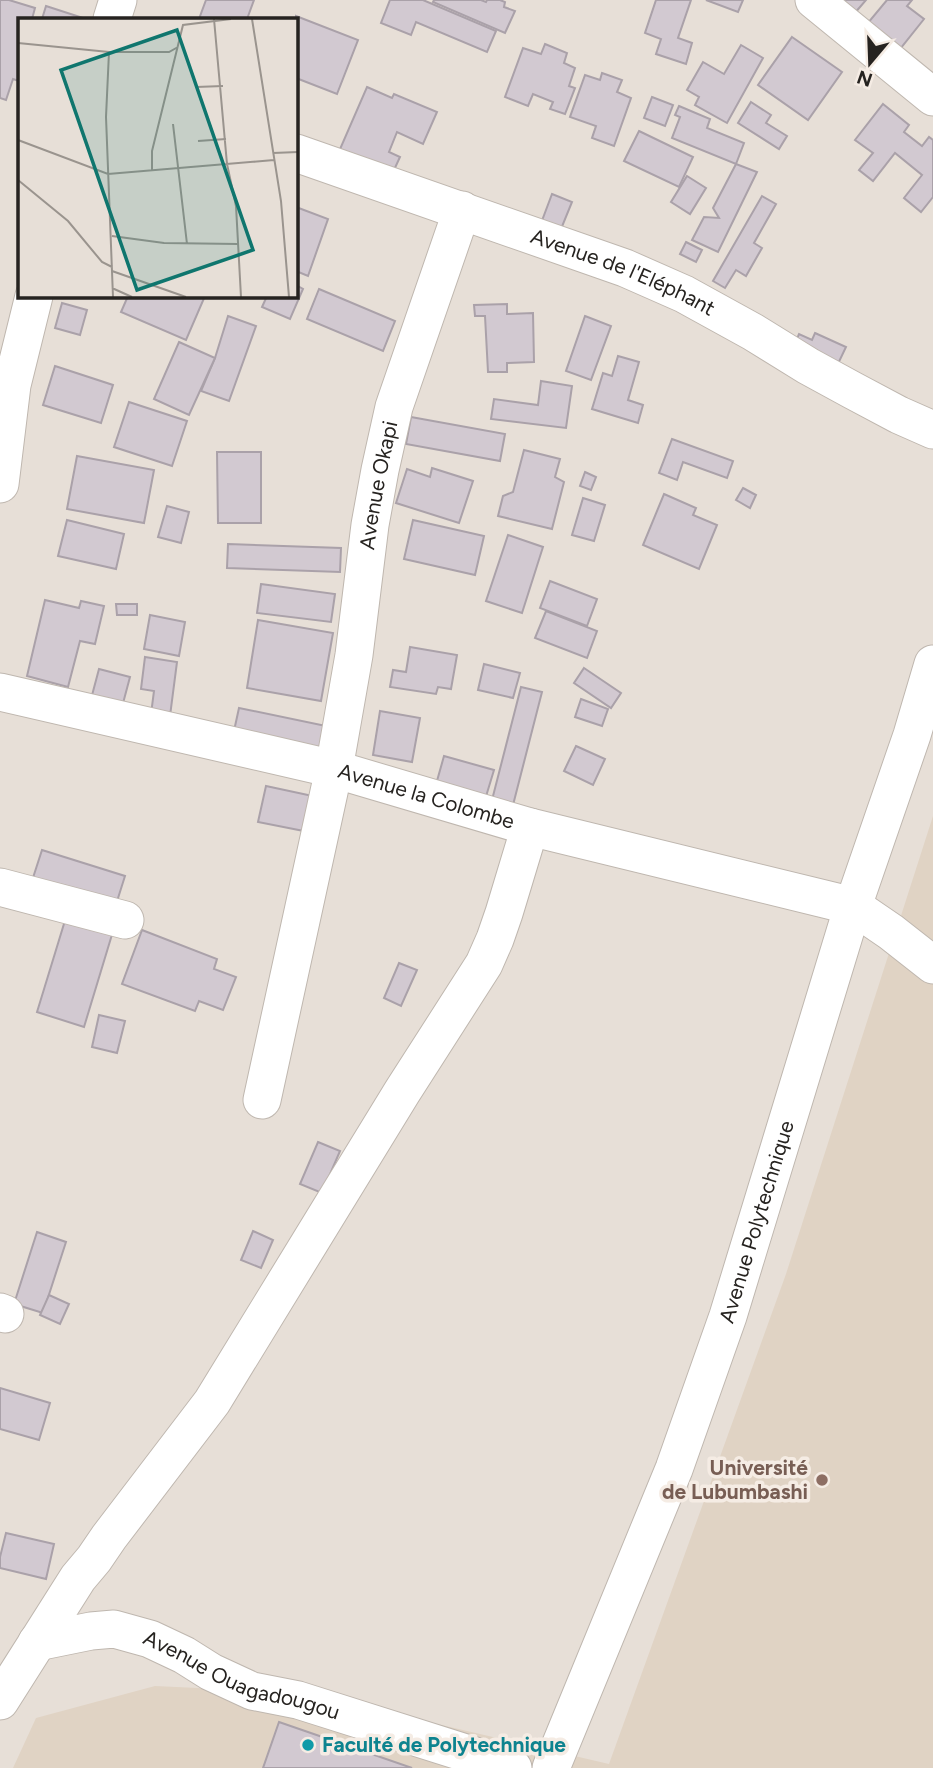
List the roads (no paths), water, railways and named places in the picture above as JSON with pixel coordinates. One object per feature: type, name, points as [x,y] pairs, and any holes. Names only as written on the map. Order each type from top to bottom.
[{"type":"street","points":[[112,18],[118,0]]},
{"type":"street","points":[[814,0],[933,97]]},
{"type":"street","name":"Avenue de l'Eléphant","points":[[298,154],[625,268],[684,294],[841,384],[933,430]]},
{"type":"street","name":"Avenue Okapi","points":[[262,1100],[334,769],[354,655],[370,525],[391,419],[462,210]]},
{"type":"street","points":[[0,484],[12,385],[34,298]]},
{"type":"street","name":"Avenue Polytechnique","points":[[551,1768],[674,1469],[728,1316],[853,906],[912,735],[933,664]]},
{"type":"street","name":"Avenue la Colombe","points":[[0,692],[334,769],[530,827],[853,906]]},
{"type":"street","points":[[0,1701],[78,1578],[212,1402],[402,1092],[484,964],[504,913],[530,827]]},
{"type":"street","points":[[0,887],[125,920]]},
{"type":"street","points":[[853,906],[933,965]]},
{"type":"street","name":"Avenue Ouagadougou","points":[[37,1642],[114,1629],[150,1639],[252,1691],[298,1700],[513,1768]]},
{"type":"place","name":"Université de Lubumbashi","points":[[822,1480]]},
{"type":"place","name":"Faculté de Polytechnique","points":[[308,1745]]}]
